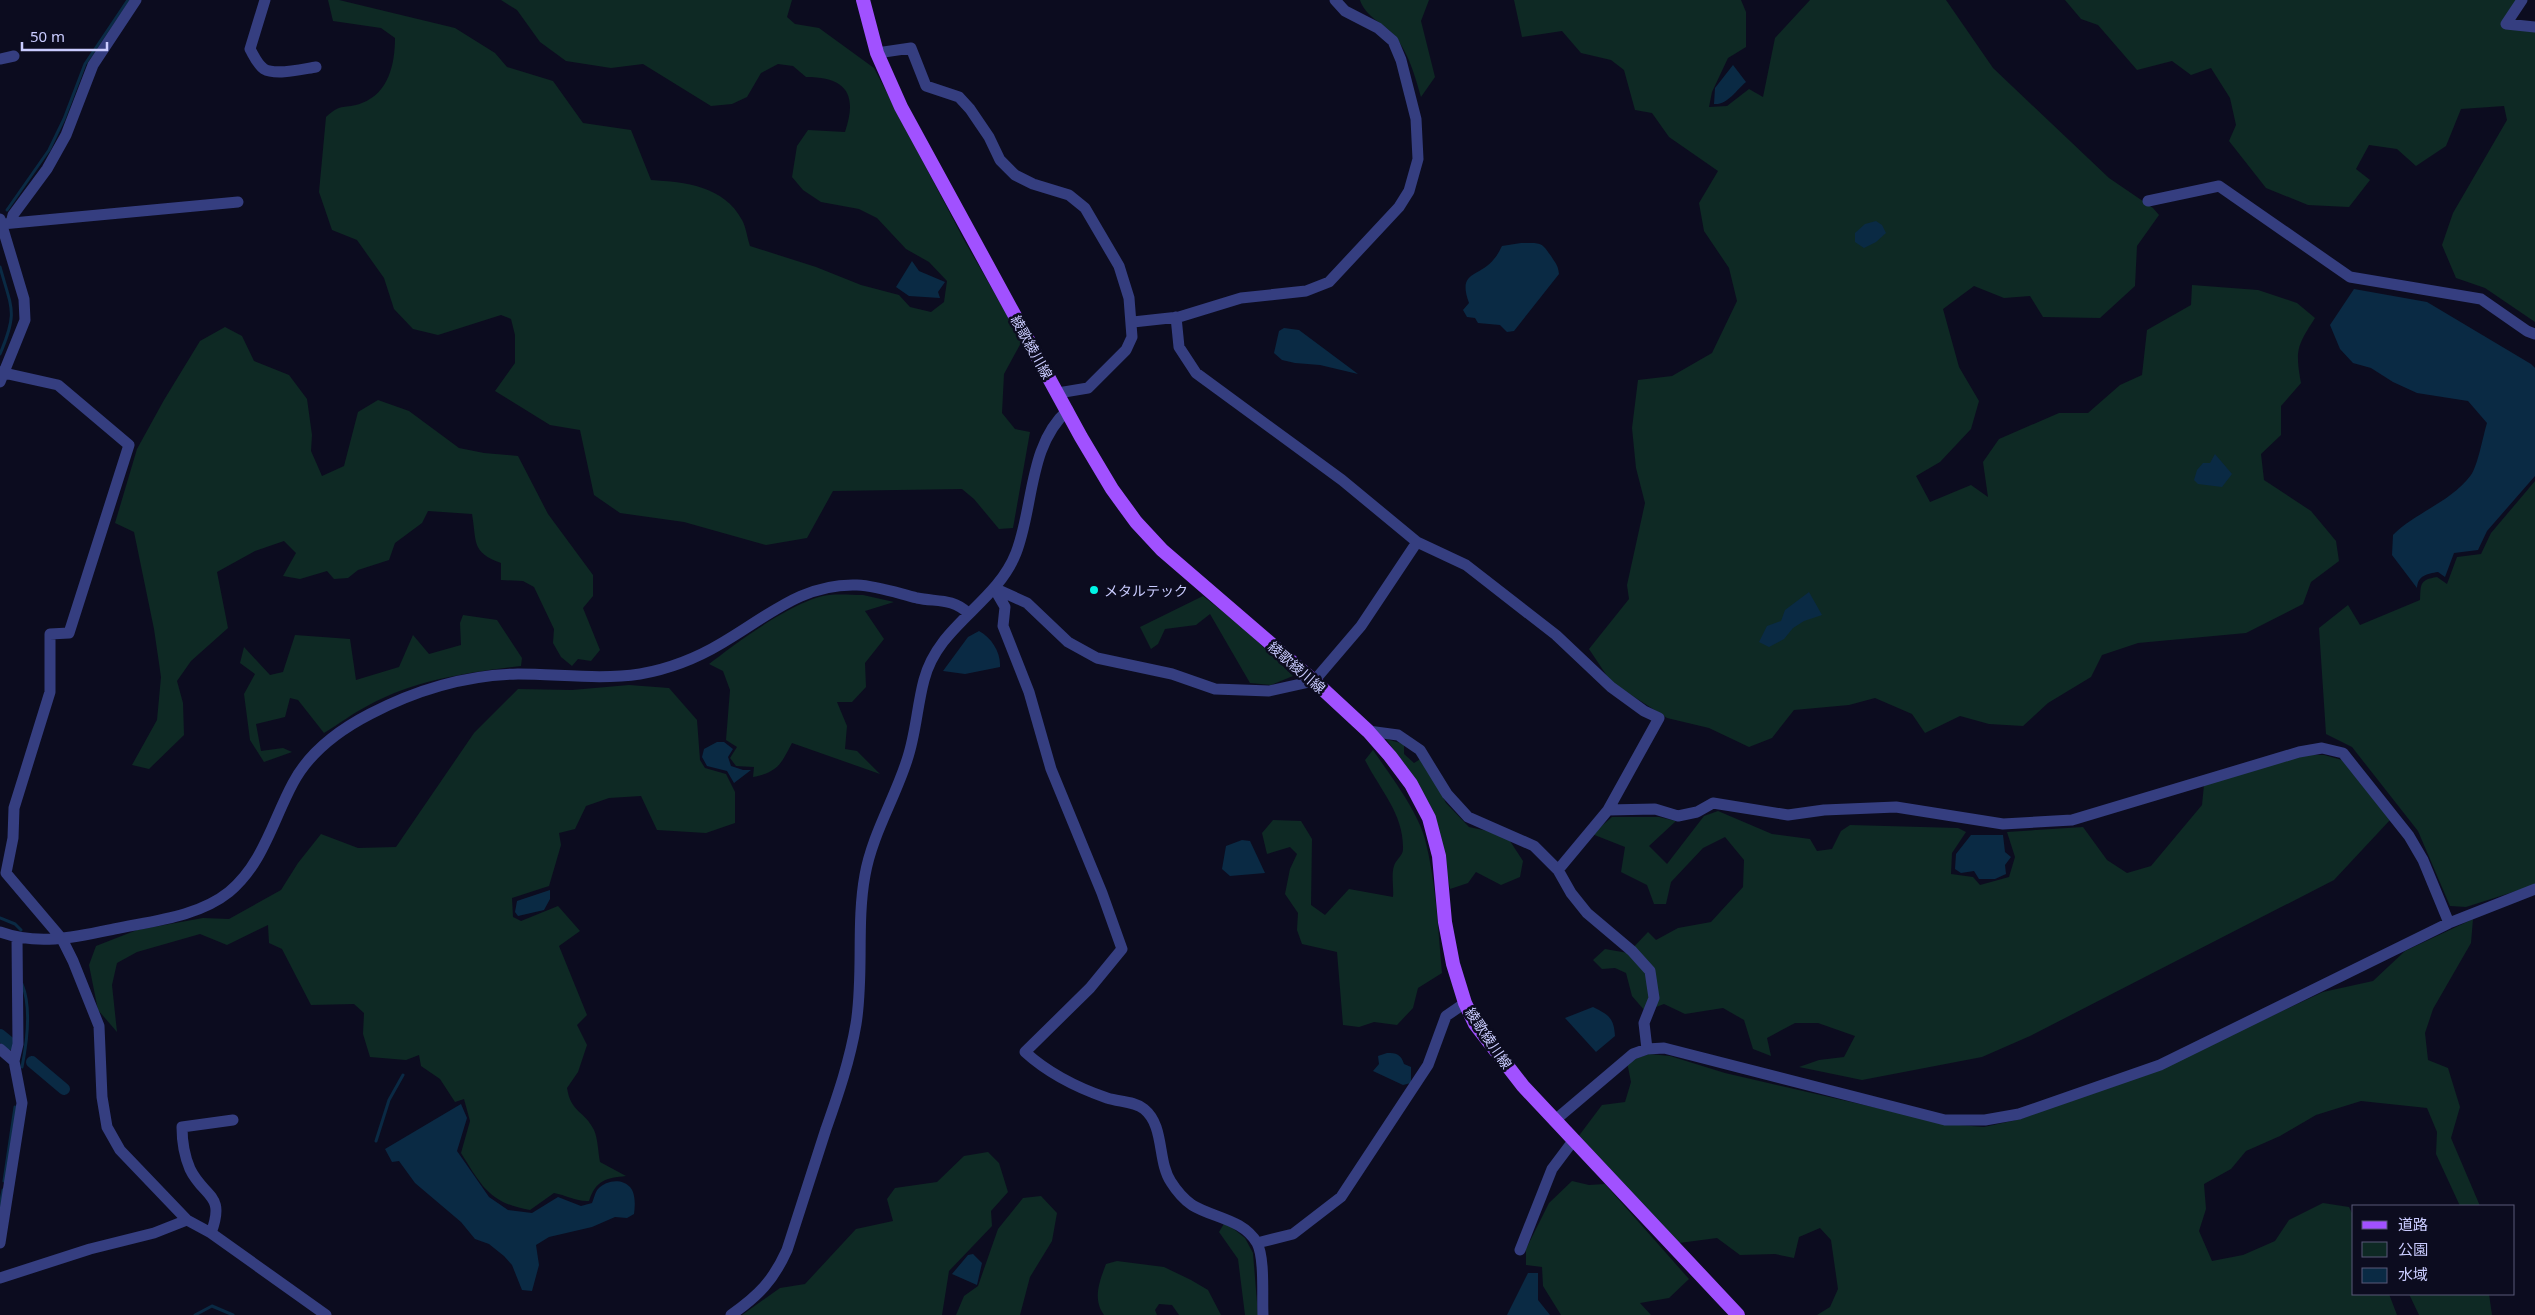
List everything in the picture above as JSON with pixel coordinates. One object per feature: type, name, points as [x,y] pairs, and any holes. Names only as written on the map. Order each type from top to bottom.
[{"type":"main road","name":"綾歌綾川線","points":[[863,0],[877,53],[901,107],[1112,489],[1136,522],[1162,550],[1314,681],[1368,731],[1411,784],[1429,818],[1439,856],[1445,922],[1450,947],[1465,1003],[1476,1024],[1523,1086],[1738,1315]]},
{"type":"street","points":[[4,222],[13,215],[47,169],[66,134],[93,65],[136,0]]},
{"type":"street","points":[[265,0],[250,49],[259,64],[266,70],[285,71],[316,67]]},
{"type":"street","points":[[1132,322],[1176,317],[1241,298],[1306,291],[1329,282],[1400,208],[1409,191],[1418,159],[1416,119],[1401,60],[1393,41],[1378,28],[1345,12],[1335,0]]},
{"type":"street","points":[[2522,0],[2506,24],[2535,27]]},
{"type":"street","points":[[877,53],[910,48],[926,86],[959,98],[970,109],[989,137],[1000,160],[1015,175],[1032,184],[1069,195],[1085,208],[1119,266],[1129,298],[1132,322],[1132,336],[1126,350],[1088,388],[1058,394]]},
{"type":"street","points":[[0,59],[14,56]]},
{"type":"street","points":[[2148,201],[2219,186],[2350,277],[2481,299],[2527,331],[2535,334]]},
{"type":"street","points":[[4,222],[238,202]]},
{"type":"street","points":[[4,222],[24,299],[25,320],[1,376],[58,385],[129,445],[70,633],[50,634],[50,692],[14,808],[13,838],[6,873],[62,938],[98,1026],[102,1097],[107,1128],[120,1150],[187,1220],[211,1234],[326,1315]]},
{"type":"street","points":[[1176,317],[1179,347],[1196,373],[1342,480],[1417,542],[1466,565],[1556,635],[1611,687],[1644,711],[1659,718],[1608,810],[1558,870]]},
{"type":"street","points":[[732,1315],[757,1297],[768,1284],[787,1250],[842,1082],[856,1026],[860,994],[864,876],[870,854],[908,758],[924,679],[936,649],[968,613],[994,588],[1016,552],[1047,437],[1068,410]]},
{"type":"street","points":[[994,588],[1027,603],[1068,642],[1097,658],[1172,674],[1214,689],[1269,691],[1314,681],[1360,626],[1417,542]]},
{"type":"street","points":[[0,932],[17,938],[62,938],[179,915],[209,905],[230,892],[247,874],[263,850],[293,782],[306,763],[326,742],[344,729],[393,702],[419,692],[489,675],[608,676],[638,674],[659,670],[693,658],[721,644],[788,601],[801,595],[841,586],[871,586],[920,598],[935,598],[957,604],[968,613]]},
{"type":"street","points":[[994,588],[1005,607],[1003,626],[1029,692],[1051,768],[1102,893],[1122,949],[1090,988],[1025,1052],[1036,1062],[1060,1077],[1108,1098],[1133,1103],[1143,1108],[1155,1127],[1171,1182],[1192,1204],[1236,1223],[1257,1244],[1262,1279],[1263,1315]]},
{"type":"street","points":[[1368,731],[1398,735],[1420,750],[1447,794],[1468,817],[1534,846],[1558,870],[1571,893],[1587,913],[1632,951],[1650,971],[1654,998],[1644,1023],[1648,1049]]},
{"type":"street","points":[[1608,810],[1656,809],[1678,816],[1697,812],[1713,803],[1788,815],[1824,810],[1896,807],[2003,824],[2072,820],[2290,755],[2322,748],[2343,753],[2409,836],[2423,860],[2449,923]]},
{"type":"street","points":[[1554,1120],[1633,1054],[1648,1049],[1664,1048],[1686,1052],[1945,1120],[1985,1120],[2019,1114],[2160,1065],[2449,923],[2535,889]]},
{"type":"street","points":[[0,1243],[22,1103],[14,1061],[19,1036],[17,938]]},
{"type":"street","points":[[1257,1244],[1293,1234],[1323,1213],[1341,1197],[1428,1064],[1446,1016],[1465,1003]]},
{"type":"street","points":[[0,1049],[14,1061]]},
{"type":"street","points":[[211,1234],[217,1218],[216,1205],[211,1195],[191,1170],[182,1142],[182,1126],[233,1120]]},
{"type":"street","points":[[1520,1250],[1552,1170],[1574,1141]]},
{"type":"street","points":[[0,1278],[90,1249],[154,1233],[187,1220]]},
{"type":"green space","points":[[328,0],[339,0],[455,28],[495,53],[507,67],[553,81],[583,123],[631,130],[651,180],[677,182],[703,188],[725,200],[742,220],[750,246],[816,267],[861,285],[899,295],[910,307],[931,312],[944,302],[947,281],[929,262],[906,249],[877,218],[859,209],[821,202],[803,190],[792,177],[797,146],[808,130],[845,132],[849,119],[849,98],[839,84],[831,80],[806,77],[793,66],[778,64],[761,73],[747,97],[732,104],[711,106],[643,64],[611,68],[566,61],[540,42],[517,10],[501,0],[792,0],[787,17],[795,24],[819,28],[874,68],[964,240],[1022,341],[1004,374],[1002,413],[1015,429],[1030,432],[1013,528],[999,529],[974,499],[962,489],[833,491],[807,538],[766,545],[684,522],[620,513],[594,495],[580,430],[550,425],[495,391],[515,363],[515,335],[511,319],[501,315],[438,335],[413,329],[394,309],[384,278],[357,240],[332,230],[319,192],[326,117],[336,109],[362,103],[379,92],[392,67],[395,38],[381,28],[333,21]]},
{"type":"green space","points":[[1360,0],[1429,0],[1421,21],[1435,77],[1421,97],[1410,64],[1398,40],[1362,6]]},
{"type":"green space","points":[[1514,0],[1741,0],[1746,12],[1746,47],[1728,58],[1712,92],[1709,107],[1727,106],[1749,89],[1763,97],[1775,38],[1810,0],[1946,0],[1993,68],[2109,178],[2153,208],[2159,215],[2137,246],[2135,286],[2100,318],[2043,317],[2030,296],[2004,298],[1974,286],[1943,309],[1959,367],[1979,401],[1971,429],[1940,462],[1916,476],[1930,502],[1971,485],[1988,497],[1983,462],[1999,439],[2059,413],[2088,413],[2120,385],[2142,375],[2147,330],[2191,305],[2192,285],[2258,290],[2297,303],[2315,318],[2304,335],[2299,349],[2298,363],[2301,383],[2281,406],[2281,435],[2261,454],[2264,480],[2311,511],[2336,541],[2339,561],[2311,582],[2303,604],[2246,633],[2138,643],[2102,655],[2091,677],[2048,703],[2023,726],[1989,724],[1960,716],[1925,733],[1912,714],[1875,698],[1849,705],[1794,710],[1772,738],[1749,747],[1709,728],[1667,718],[1611,682],[1589,649],[1629,599],[1627,585],[1645,503],[1636,468],[1632,428],[1638,380],[1672,376],[1712,353],[1737,301],[1729,268],[1704,231],[1699,203],[1718,171],[1669,137],[1652,113],[1635,110],[1624,70],[1611,60],[1581,53],[1562,31],[1522,37]]},
{"type":"green space","points":[[2065,0],[2521,0],[2512,19],[2535,23],[2535,322],[2485,288],[2456,278],[2442,245],[2453,213],[2507,120],[2504,106],[2461,109],[2446,146],[2416,166],[2397,149],[2369,145],[2356,169],[2370,180],[2349,207],[2308,205],[2266,188],[2229,141],[2236,125],[2230,98],[2211,68],[2191,75],[2172,61],[2137,70],[2098,25],[2081,19]]},
{"type":"green space","points":[[225,327],[242,336],[254,361],[289,375],[307,399],[312,435],[311,451],[322,476],[344,466],[358,412],[378,400],[409,411],[459,448],[484,453],[518,456],[548,514],[593,575],[593,596],[583,608],[600,650],[591,661],[578,659],[572,666],[561,657],[553,643],[554,629],[534,587],[523,581],[501,580],[501,563],[485,555],[477,545],[472,514],[428,511],[422,523],[395,543],[389,560],[358,570],[348,578],[334,579],[327,571],[300,579],[283,576],[296,553],[284,541],[255,551],[217,572],[228,628],[191,661],[177,681],[183,703],[184,735],[149,769],[132,765],[157,720],[161,677],[154,629],[134,532],[115,523],[137,449],[164,400],[200,341]]},
{"type":"green space","points":[[2535,481],[2535,885],[2466,907],[2450,906],[2418,831],[2352,747],[2326,734],[2319,628],[2348,605],[2360,625],[2420,600],[2421,586],[2424,581],[2437,577],[2447,584],[2457,557],[2481,554],[2491,533]]},
{"type":"green space","points":[[829,595],[863,595],[894,602],[865,611],[884,639],[865,663],[866,687],[852,702],[837,702],[847,726],[845,749],[857,751],[880,774],[792,743],[778,766],[768,773],[753,777],[754,767],[736,766],[730,758],[737,747],[726,740],[730,690],[723,671],[709,664],[766,623],[815,598]]},
{"type":"green space","points":[[1203,596],[1246,630],[1293,676],[1271,685],[1250,683],[1210,614],[1196,625],[1165,629],[1158,644],[1151,649],[1140,627]]},
{"type":"green space","points":[[463,615],[497,620],[522,658],[521,666],[463,674],[405,689],[363,708],[324,733],[298,700],[290,698],[285,717],[256,724],[261,751],[283,748],[292,752],[264,762],[250,740],[244,694],[255,674],[240,663],[244,647],[270,675],[283,672],[295,635],[350,639],[356,680],[399,667],[413,635],[429,654],[461,645],[460,623]]},
{"type":"green space","points":[[629,685],[669,688],[697,720],[700,760],[705,768],[726,774],[735,792],[735,823],[706,833],[657,830],[641,796],[609,798],[586,806],[575,829],[559,833],[561,845],[549,886],[512,898],[513,917],[521,921],[558,906],[580,931],[559,946],[587,1015],[577,1025],[587,1045],[578,1072],[567,1088],[575,1107],[594,1130],[600,1162],[626,1176],[603,1181],[595,1189],[589,1201],[554,1193],[530,1210],[516,1207],[496,1198],[481,1184],[461,1153],[470,1121],[464,1099],[455,1102],[440,1079],[421,1066],[419,1055],[406,1060],[370,1057],[363,1034],[364,1013],[354,1004],[311,1005],[282,949],[269,943],[268,925],[227,945],[200,934],[137,952],[117,963],[112,985],[117,1032],[98,1010],[89,965],[96,946],[137,930],[203,918],[229,919],[281,890],[298,863],[321,834],[358,848],[396,847],[474,733],[518,689],[572,690]]},
{"type":"green space","points":[[1386,739],[1404,744],[1404,754],[1414,763],[1422,758],[1446,803],[1469,827],[1497,833],[1510,841],[1523,861],[1520,877],[1501,885],[1476,872],[1468,883],[1450,889],[1441,851],[1426,811],[1407,772]]},
{"type":"green space","points":[[1373,750],[1410,805],[1425,839],[1434,889],[1442,973],[1418,988],[1413,1008],[1397,1025],[1374,1022],[1359,1027],[1343,1025],[1337,952],[1302,944],[1297,930],[1298,913],[1285,894],[1290,869],[1297,854],[1290,847],[1267,854],[1262,833],[1273,820],[1301,821],[1312,839],[1311,905],[1325,915],[1349,889],[1393,897],[1393,870],[1403,851],[1402,836],[1395,813],[1365,760]]},
{"type":"green space","points":[[2303,755],[2324,755],[2342,760],[2390,820],[2334,880],[2030,1036],[1982,1057],[1862,1080],[1799,1067],[1819,1060],[1844,1057],[1855,1036],[1818,1023],[1795,1023],[1767,1038],[1771,1056],[1753,1049],[1744,1020],[1723,1008],[1685,1014],[1664,1004],[1645,1011],[1632,996],[1626,973],[1615,968],[1602,969],[1593,960],[1605,949],[1628,953],[1648,932],[1656,940],[1678,928],[1711,922],[1743,887],[1744,860],[1725,837],[1703,848],[1671,882],[1666,904],[1654,904],[1647,885],[1621,872],[1625,847],[1592,834],[1612,817],[1659,817],[1676,821],[1649,846],[1667,864],[1704,816],[1718,811],[1772,834],[1810,839],[1817,851],[1832,849],[1841,831],[1850,825],[1958,828],[1966,832],[1952,853],[1951,874],[1973,877],[1980,885],[2009,877],[2015,857],[2007,832],[2083,827],[2107,860],[2127,873],[2151,866],[2202,805],[2204,785]]},
{"type":"green space","points":[[2473,919],[2471,943],[2433,1009],[2425,1033],[2428,1060],[2448,1068],[2460,1107],[2451,1138],[2480,1205],[2460,1205],[2436,1154],[2437,1132],[2427,1108],[2361,1101],[2316,1115],[2280,1136],[2246,1151],[2231,1169],[2204,1184],[2206,1209],[2199,1231],[2212,1261],[2243,1255],[2275,1241],[2289,1220],[2323,1203],[2349,1207],[2352,1213],[2352,1295],[2389,1295],[2397,1315],[1817,1315],[1830,1307],[1838,1289],[1831,1240],[1820,1228],[1799,1237],[1794,1258],[1775,1254],[1740,1255],[1717,1238],[1679,1243],[1578,1137],[1602,1105],[1625,1102],[1631,1082],[1627,1062],[1649,1054],[1670,1056],[1725,1073],[1947,1124],[1984,1127],[2021,1119],[2209,1045],[2323,992],[2373,981],[2405,951]]},
{"type":"green space","points":[[988,1152],[999,1163],[1008,1192],[991,1211],[992,1226],[949,1271],[942,1315],[742,1315],[780,1288],[805,1284],[856,1229],[893,1221],[887,1199],[895,1188],[937,1182],[964,1156]]},
{"type":"green space","points":[[1572,1181],[1589,1185],[1605,1184],[1689,1279],[1669,1298],[1640,1303],[1651,1315],[1561,1315],[1543,1286],[1542,1267],[1526,1265],[1526,1249],[1549,1203]]},
{"type":"green space","points":[[1041,1196],[1057,1213],[1052,1241],[1030,1277],[1020,1315],[956,1315],[964,1296],[978,1286],[998,1229],[1023,1198]]},
{"type":"green space","points":[[1225,1222],[1245,1238],[1253,1253],[1258,1315],[1245,1315],[1238,1259],[1219,1232]]},
{"type":"green space","points":[[1117,1261],[1164,1267],[1191,1280],[1208,1290],[1221,1315],[1179,1315],[1172,1305],[1159,1304],[1155,1310],[1157,1315],[1104,1315],[1098,1303],[1098,1290],[1106,1264]]},
{"type":"green space","points":[[2409,1295],[2489,1295],[2492,1315],[2419,1315]]},
{"type":"water","points":[[1733,65],[1746,82],[1728,100],[1714,104],[1715,88]]},
{"type":"water","points":[[1876,221],[1882,225],[1886,233],[1876,242],[1864,248],[1855,242],[1855,233],[1865,224]]},
{"type":"water","points":[[1521,243],[1542,245],[1548,251],[1559,274],[1514,331],[1507,332],[1500,325],[1478,323],[1475,318],[1467,317],[1463,310],[1469,303],[1466,292],[1468,280],[1488,265],[1502,246]]},
{"type":"water","points":[[912,261],[919,271],[945,282],[938,292],[940,298],[909,296],[896,287]]},
{"type":"water","points":[[2354,289],[2427,302],[2535,368],[2535,476],[2487,531],[2478,550],[2454,553],[2445,577],[2438,572],[2427,575],[2419,580],[2417,588],[2392,555],[2393,535],[2412,520],[2454,493],[2471,475],[2478,458],[2487,423],[2468,401],[2417,393],[2393,382],[2371,368],[2353,363],[2340,349],[2330,325]]},
{"type":"water","points":[[1284,328],[1299,330],[1358,374],[1320,365],[1282,360],[1274,353],[1279,331]]},
{"type":"water","points":[[2215,454],[2232,474],[2222,487],[2198,484],[2194,480],[2197,470],[2203,463],[2210,463]]},
{"type":"water","points":[[1809,592],[1822,615],[1804,621],[1793,628],[1784,639],[1769,647],[1759,642],[1767,626],[1781,621],[1785,610]]},
{"type":"water","points":[[979,631],[995,646],[999,656],[1000,667],[965,674],[943,671],[968,637]]},
{"type":"water","points":[[717,742],[724,742],[733,749],[728,757],[731,766],[743,770],[751,770],[734,783],[727,771],[707,766],[702,757],[704,749]]},
{"type":"water","points":[[1971,835],[2003,835],[2005,852],[2011,857],[2005,865],[2006,874],[1995,879],[1979,879],[1974,871],[1961,873],[1955,869],[1956,854]]},
{"type":"water","points":[[1242,840],[1250,841],[1265,873],[1230,876],[1222,869],[1226,846]]},
{"type":"water","points":[[550,890],[550,899],[544,910],[518,916],[515,912],[517,901]]},
{"type":"water","points":[[1593,1007],[1610,1018],[1615,1036],[1596,1052],[1565,1018]]},
{"type":"water","points":[[1387,1053],[1398,1055],[1404,1064],[1411,1067],[1411,1083],[1403,1085],[1373,1071],[1379,1064],[1378,1056]]},
{"type":"water","points":[[461,1104],[467,1118],[457,1151],[489,1197],[508,1210],[532,1213],[558,1197],[581,1206],[592,1203],[596,1192],[601,1186],[618,1181],[627,1184],[632,1190],[635,1200],[634,1214],[627,1218],[615,1217],[592,1227],[549,1237],[536,1245],[539,1265],[532,1291],[522,1290],[512,1265],[504,1256],[489,1244],[475,1239],[461,1222],[415,1183],[399,1161],[392,1162],[385,1149]]},
{"type":"water","points":[[973,1254],[982,1263],[977,1285],[952,1274],[968,1255]]},
{"type":"water","points":[[1528,1273],[1538,1273],[1538,1300],[1550,1315],[1507,1315]]},
{"type":"waterway","points":[[7,210],[49,150],[64,119],[85,64],[128,0]]},
{"type":"waterway","points":[[0,267],[11,311],[9,329],[0,354]]},
{"type":"waterway","points":[[0,918],[15,924],[21,930]]},
{"type":"waterway","points":[[22,984],[28,1014],[22,1067]]},
{"type":"waterway","points":[[0,1035],[11,1044]]},
{"type":"waterway","points":[[32,1062],[64,1089]]},
{"type":"waterway","points":[[376,1141],[389,1100],[403,1075]]},
{"type":"waterway","points":[[4,1181],[15,1107]]},
{"type":"waterway","points":[[0,1206],[3,1190]]},
{"type":"waterway","points":[[195,1315],[212,1306],[233,1315]]},
{"type":"place","name":"メタルテック","points":[[1094,590]]}]
